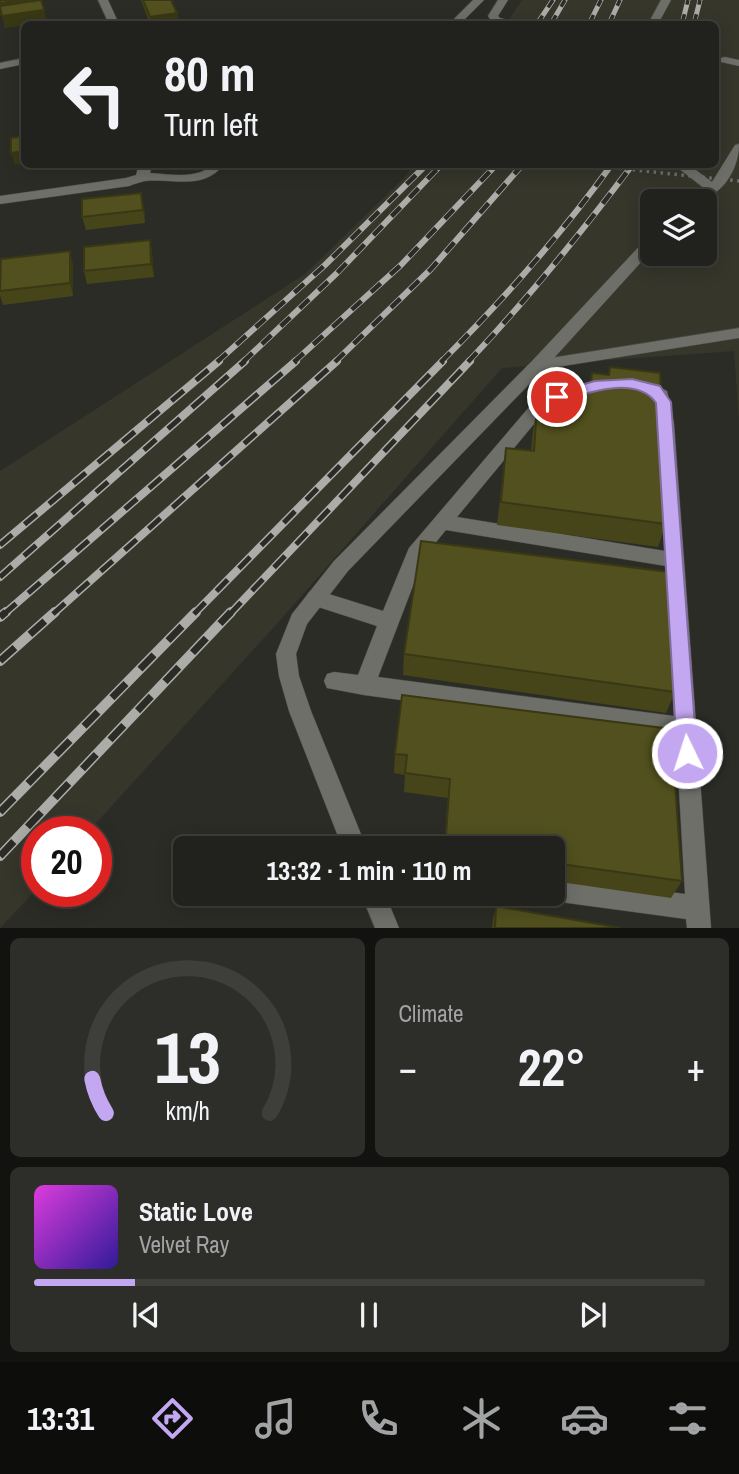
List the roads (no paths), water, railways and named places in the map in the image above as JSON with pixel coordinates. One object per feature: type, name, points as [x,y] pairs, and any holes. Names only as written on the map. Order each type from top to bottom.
[{"type":"street","points":[[103,0],[113,21]]},
{"type":"street","points":[[457,21],[479,0]]},
{"type":"street","points":[[500,21],[493,16],[503,0]]},
{"type":"street","points":[[655,21],[666,0]]},
{"type":"street","points":[[725,60],[739,63]]},
{"type":"street","points":[[0,66],[21,62]]},
{"type":"street","points":[[685,168],[714,189],[739,148]]},
{"type":"street","points":[[0,200],[120,184],[144,171],[202,176],[216,168]]},
{"type":"street","points":[[350,836],[300,711],[289,676],[286,654],[299,620],[341,566],[538,365],[640,254]]},
{"type":"street","points":[[538,365],[739,333]]},
{"type":"street","points":[[565,891],[698,918],[664,402],[655,390],[645,386],[621,384]]},
{"type":"street","points":[[364,686],[416,553],[542,403],[595,386]]},
{"type":"street","points":[[442,522],[675,560]]},
{"type":"street","points":[[316,598],[389,621]]},
{"type":"street","points":[[334,681],[686,728]]},
{"type":"street","points":[[378,906],[387,928]]},
{"type":"railway","points":[[539,21],[553,0]]},
{"type":"railway","points":[[553,21],[565,0]]},
{"type":"railway","points":[[590,21],[601,0]]},
{"type":"railway","points":[[610,21],[620,0]]},
{"type":"railway","points":[[683,21],[688,0]]},
{"type":"railway","points":[[695,21],[700,0]]},
{"type":"railway","points":[[217,362],[325,265],[423,168]]},
{"type":"railway","points":[[243,362],[337,273],[438,168]]},
{"type":"railway","points":[[294,362],[401,265],[493,168]]},
{"type":"railway","points":[[335,362],[431,269],[519,168]]},
{"type":"railway","points":[[441,362],[531,266],[609,168]]},
{"type":"railway","points":[[468,362],[553,266],[630,168]]},
{"type":"railway","points":[[0,545],[219,361]]},
{"type":"railway","points":[[0,577],[245,361]]},
{"type":"railway","points":[[4,614],[296,361]]},
{"type":"railway","points":[[53,614],[337,361]]},
{"type":"railway","points":[[194,614],[443,361]]},
{"type":"railway","points":[[230,614],[470,361]]},
{"type":"railway","points":[[0,617],[6,612]]},
{"type":"railway","points":[[0,661],[55,612]]},
{"type":"railway","points":[[0,812],[196,612]]},
{"type":"railway","points":[[0,856],[231,612]]}]
